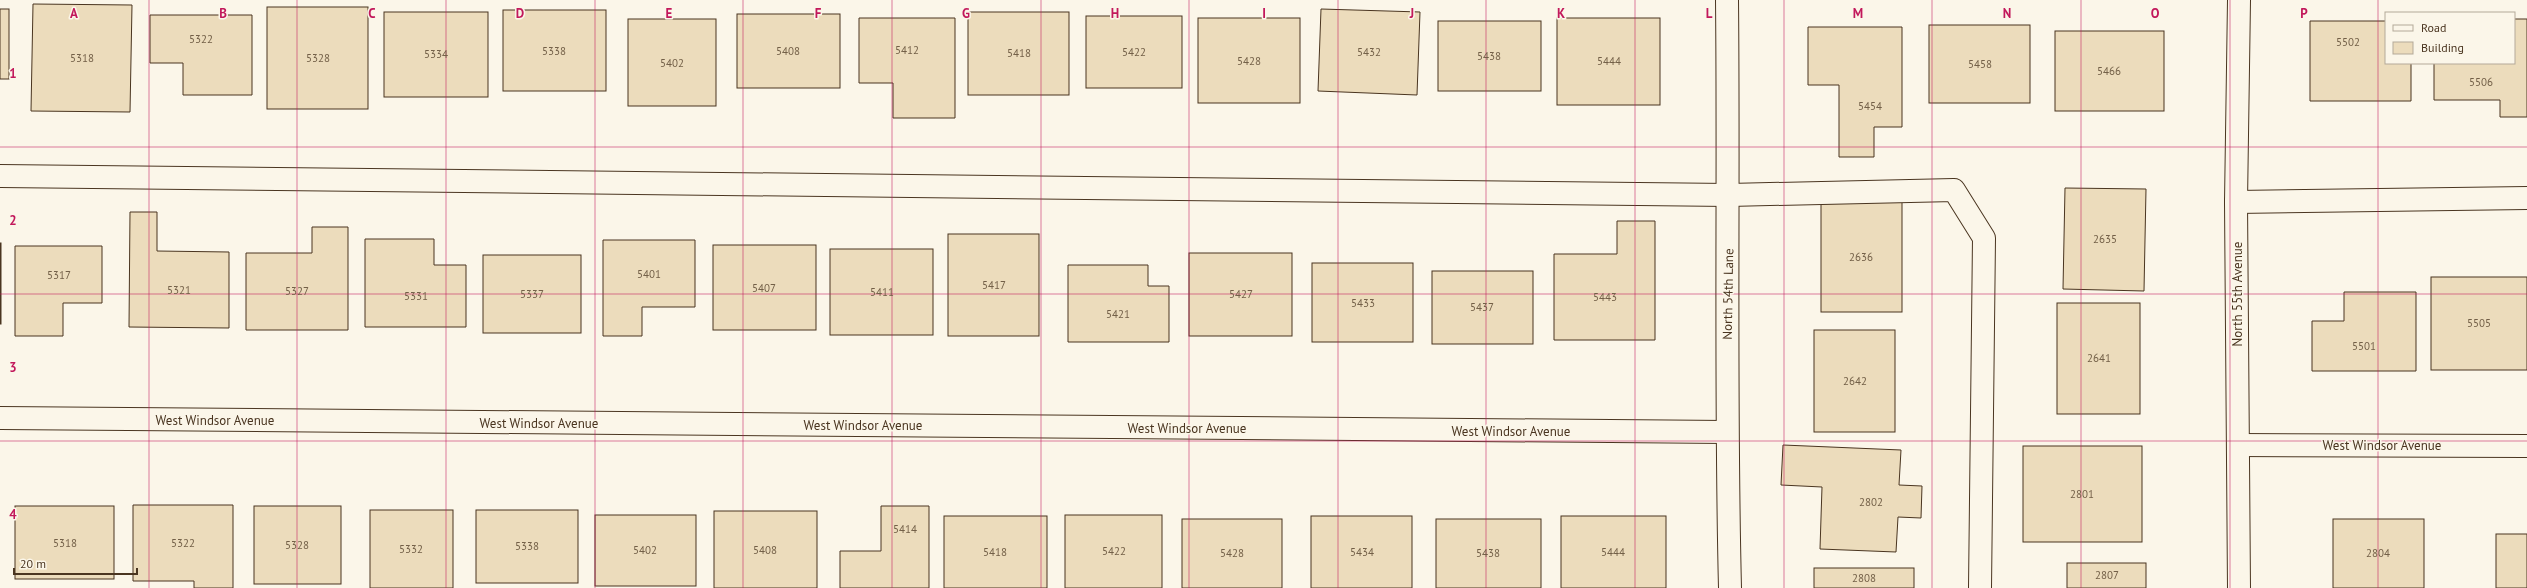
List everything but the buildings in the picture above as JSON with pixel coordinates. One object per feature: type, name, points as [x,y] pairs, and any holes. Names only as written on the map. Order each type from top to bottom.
[{"type":"street","name":"North 54th Lane","points":[[1727,0],[1729,195],[1726,432],[1730,588]]},
{"type":"street","name":"North 55th Avenue","points":[[2238,588],[2236,202],[2239,0]]},
{"type":"street","points":[[0,176],[1729,195],[1954,190],[1984,238],[1980,588]]},
{"type":"street","points":[[2236,202],[2527,198]]},
{"type":"street","name":"West Windsor Avenue","points":[[0,418],[1726,432]]},
{"type":"street","name":"West Windsor Avenue","points":[[2238,444],[2527,446]]}]
